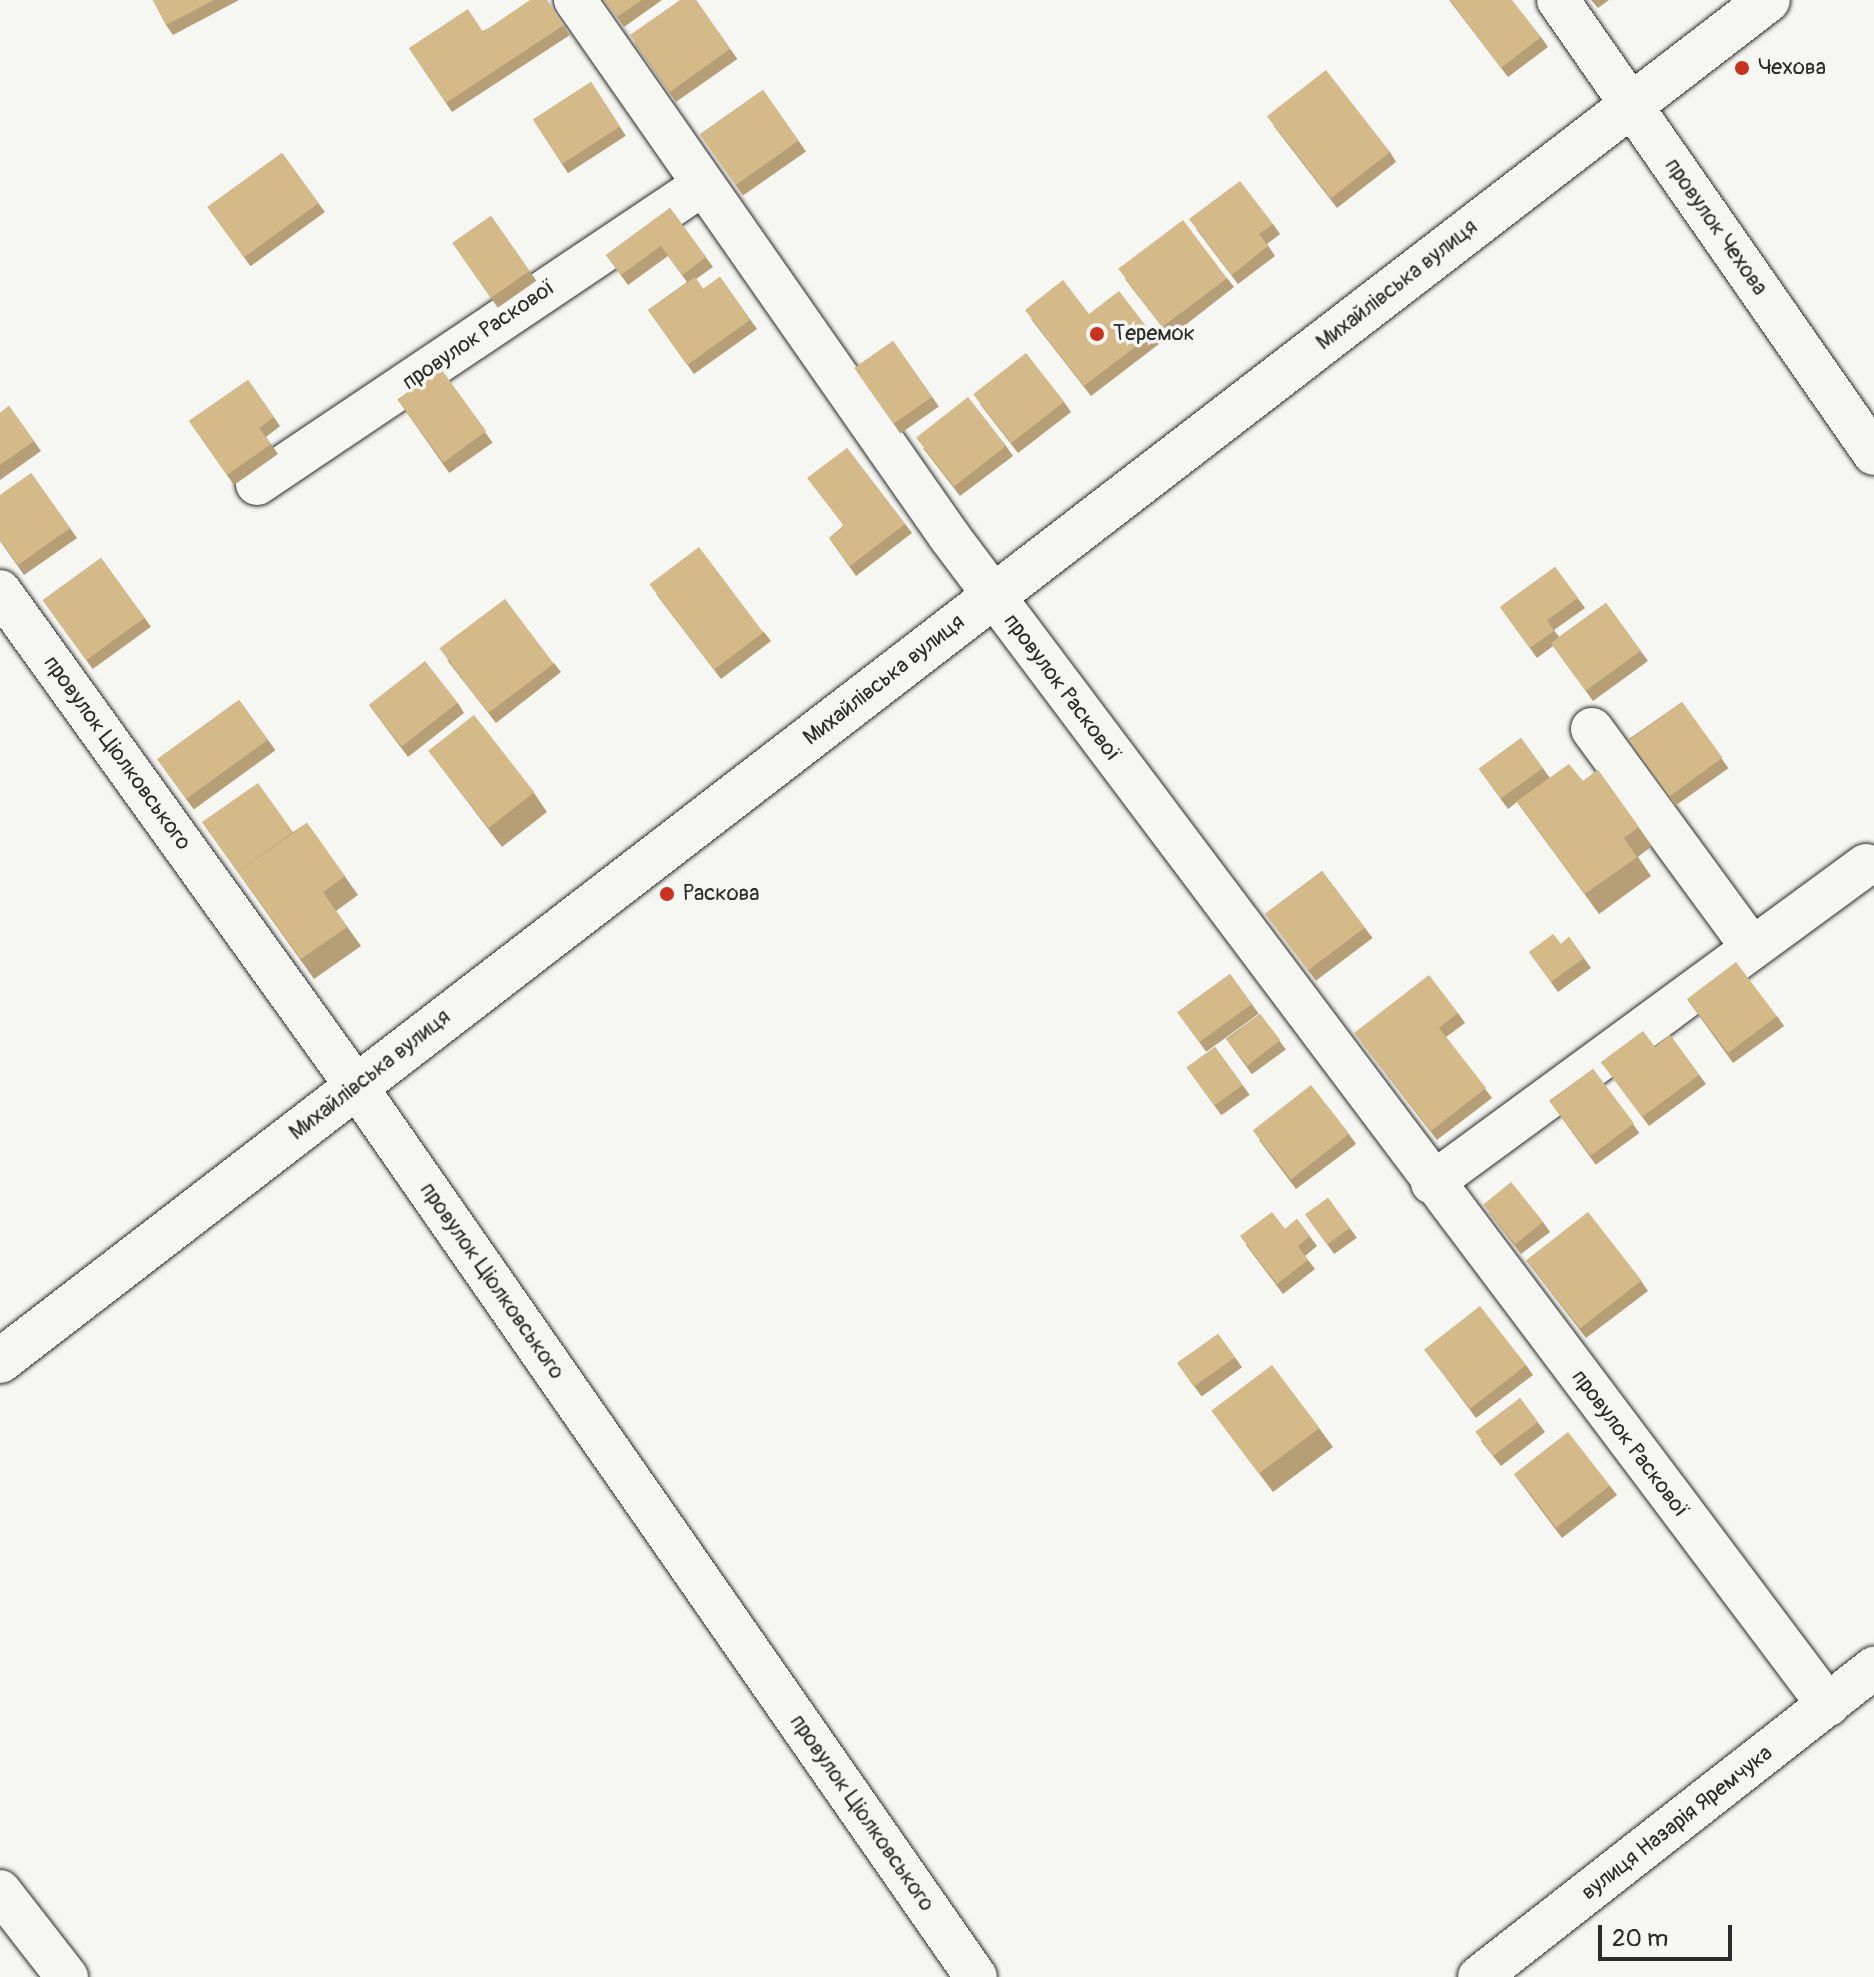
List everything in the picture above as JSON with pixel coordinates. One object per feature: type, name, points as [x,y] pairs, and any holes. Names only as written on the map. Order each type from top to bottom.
[{"type":"main road","name":"Михайлівська вулиця","points":[[0,1361],[1768,0]]},
{"type":"street","name":"провулок Раскової","points":[[575,0],[701,186],[993,596],[1828,1705]]},
{"type":"street","name":"провулок Чехова","points":[[1558,0],[1874,454]]},
{"type":"street","name":"провулок Раскової","points":[[257,484],[701,186]]},
{"type":"street","name":"провулок Ціолковського","points":[[0,591],[356,1086],[976,1977]]},
{"type":"street","points":[[1592,729],[1752,948]]},
{"type":"street","points":[[1432,1183],[1866,865]]},
{"type":"street","name":"вулиця Назарія Яремчука","points":[[1479,1977],[1874,1668]]},
{"type":"street","points":[[0,1891],[67,1977]]},
{"type":"building","points":[[153,0],[214,0],[166,25]]},
{"type":"building","points":[[530,0],[547,0],[564,25],[446,103],[409,48],[468,9],[483,32]]},
{"type":"building","points":[[604,0],[642,0],[617,17]]},
{"type":"building","points":[[680,0],[696,0],[730,49],[670,92],[630,35]]},
{"type":"building","points":[[1450,0],[1512,0],[1541,37],[1501,68]]},
{"type":"building","points":[[1326,70],[1390,152],[1331,198],[1267,116]]},
{"type":"building","points":[[591,82],[620,126],[562,164],[533,120]]},
{"type":"building","points":[[763,90],[799,141],[735,185],[700,134]]},
{"type":"building","points":[[282,153],[318,203],[244,257],[208,207]]},
{"type":"building","points":[[1240,181],[1273,224],[1259,234],[1268,246],[1232,275],[1189,219]]},
{"type":"building","points":[[670,208],[706,257],[682,275],[661,246],[621,275],[606,255]]},
{"type":"building","points":[[491,216],[529,271],[491,298],[452,243]]},
{"type":"building","points":[[1183,220],[1227,278],[1162,327],[1118,269]]},
{"type":"building","points":[[695,277],[703,289],[720,277],[750,320],[687,365],[648,310]]},
{"type":"building","name":"Теремок","points":[[1063,280],[1089,314],[1119,291],[1152,334],[1084,386],[1025,310]]},
{"type":"building","points":[[893,341],[932,397],[894,424],[854,368]]},
{"type":"building","points":[[1026,353],[1064,402],[1011,443],[973,394]]},
{"type":"building","points":[[441,369],[486,431],[443,462],[398,400]]},
{"type":"building","points":[[248,380],[274,417],[259,428],[271,444],[227,475],[189,421]]},
{"type":"building","points":[[968,397],[1006,446],[954,486],[916,438]]},
{"type":"building","points":[[9,406],[34,441],[0,465],[0,413]]},
{"type":"building","points":[[847,448],[905,524],[850,566],[829,538],[844,526],[807,478]]},
{"type":"building","points":[[31,473],[70,528],[18,565],[0,540],[0,495]]},
{"type":"building","points":[[699,547],[763,632],[714,670],[649,584]]},
{"type":"building","points":[[101,558],[144,618],[86,660],[43,600]]},
{"type":"building","points":[[1555,567],[1578,598],[1547,620],[1554,631],[1530,648],[1500,607]]},
{"type":"building","points":[[505,599],[554,664],[488,713],[440,648]]},
{"type":"building","points":[[1606,603],[1641,651],[1586,691],[1551,643]]},
{"type":"building","points":[[425,661],[458,703],[402,746],[369,705]]},
{"type":"building","points":[[239,700],[268,740],[186,799],[157,759]]},
{"type":"building","points":[[1682,702],[1723,758],[1670,796],[1629,740]]},
{"type":"building","points":[[474,715],[534,792],[489,828],[428,751]]},
{"type":"building","points":[[1521,738],[1543,768],[1501,798],[1479,769]]},
{"type":"building","points":[[1569,764],[1583,781],[1598,770],[1639,827],[1624,838],[1637,857],[1585,894],[1517,801]]},
{"type":"building","points":[[258,783],[293,832],[238,872],[242,878],[202,822]]},
{"type":"building","points":[[307,823],[345,876],[323,892],[347,927],[301,959],[238,872]]},
{"type":"building","points":[[1322,871],[1365,928],[1308,970],[1265,914]]},
{"type":"building","points":[[1553,934],[1561,944],[1569,937],[1584,958],[1551,982],[1529,952]]},
{"type":"building","points":[[1736,962],[1777,1016],[1728,1053],[1687,999]]},
{"type":"building","points":[[1230,974],[1252,1004],[1199,1042],[1177,1012]]},
{"type":"building","points":[[1429,975],[1458,1013],[1439,1028],[1486,1088],[1431,1131],[1354,1033]]},
{"type":"building","points":[[1260,1014],[1280,1040],[1247,1066],[1227,1040]]},
{"type":"building","points":[[1643,1031],[1655,1047],[1670,1035],[1699,1075],[1642,1117],[1601,1062]]},
{"type":"building","points":[[1215,1047],[1243,1085],[1214,1106],[1187,1068]]},
{"type":"building","points":[[1593,1069],[1634,1123],[1591,1156],[1550,1101]]},
{"type":"building","points":[[1311,1085],[1349,1134],[1291,1179],[1253,1131]]},
{"type":"building","points":[[1511,1182],[1543,1222],[1515,1244],[1483,1205]]},
{"type":"building","points":[[1328,1198],[1350,1228],[1327,1244],[1305,1214]]},
{"type":"building","points":[[1272,1212],[1285,1229],[1297,1219],[1310,1236],[1298,1246],[1308,1260],[1277,1284],[1240,1236]]},
{"type":"building","points":[[1588,1212],[1642,1281],[1580,1329],[1527,1260]]},
{"type":"building","points":[[1480,1306],[1526,1365],[1470,1409],[1424,1350]]},
{"type":"building","points":[[1218,1334],[1235,1358],[1194,1386],[1177,1363]]},
{"type":"building","points":[[1272,1365],[1320,1428],[1259,1474],[1211,1411]]},
{"type":"building","points":[[1520,1398],[1538,1422],[1493,1456],[1475,1432]]},
{"type":"building","points":[[1568,1432],[1610,1486],[1556,1527],[1514,1474]]},
{"type":"place","name":"Чехова","points":[[1742,68]]},
{"type":"place","name":"Теремок","points":[[1097,334]]},
{"type":"place","name":"Раскова","points":[[667,894]]}]
